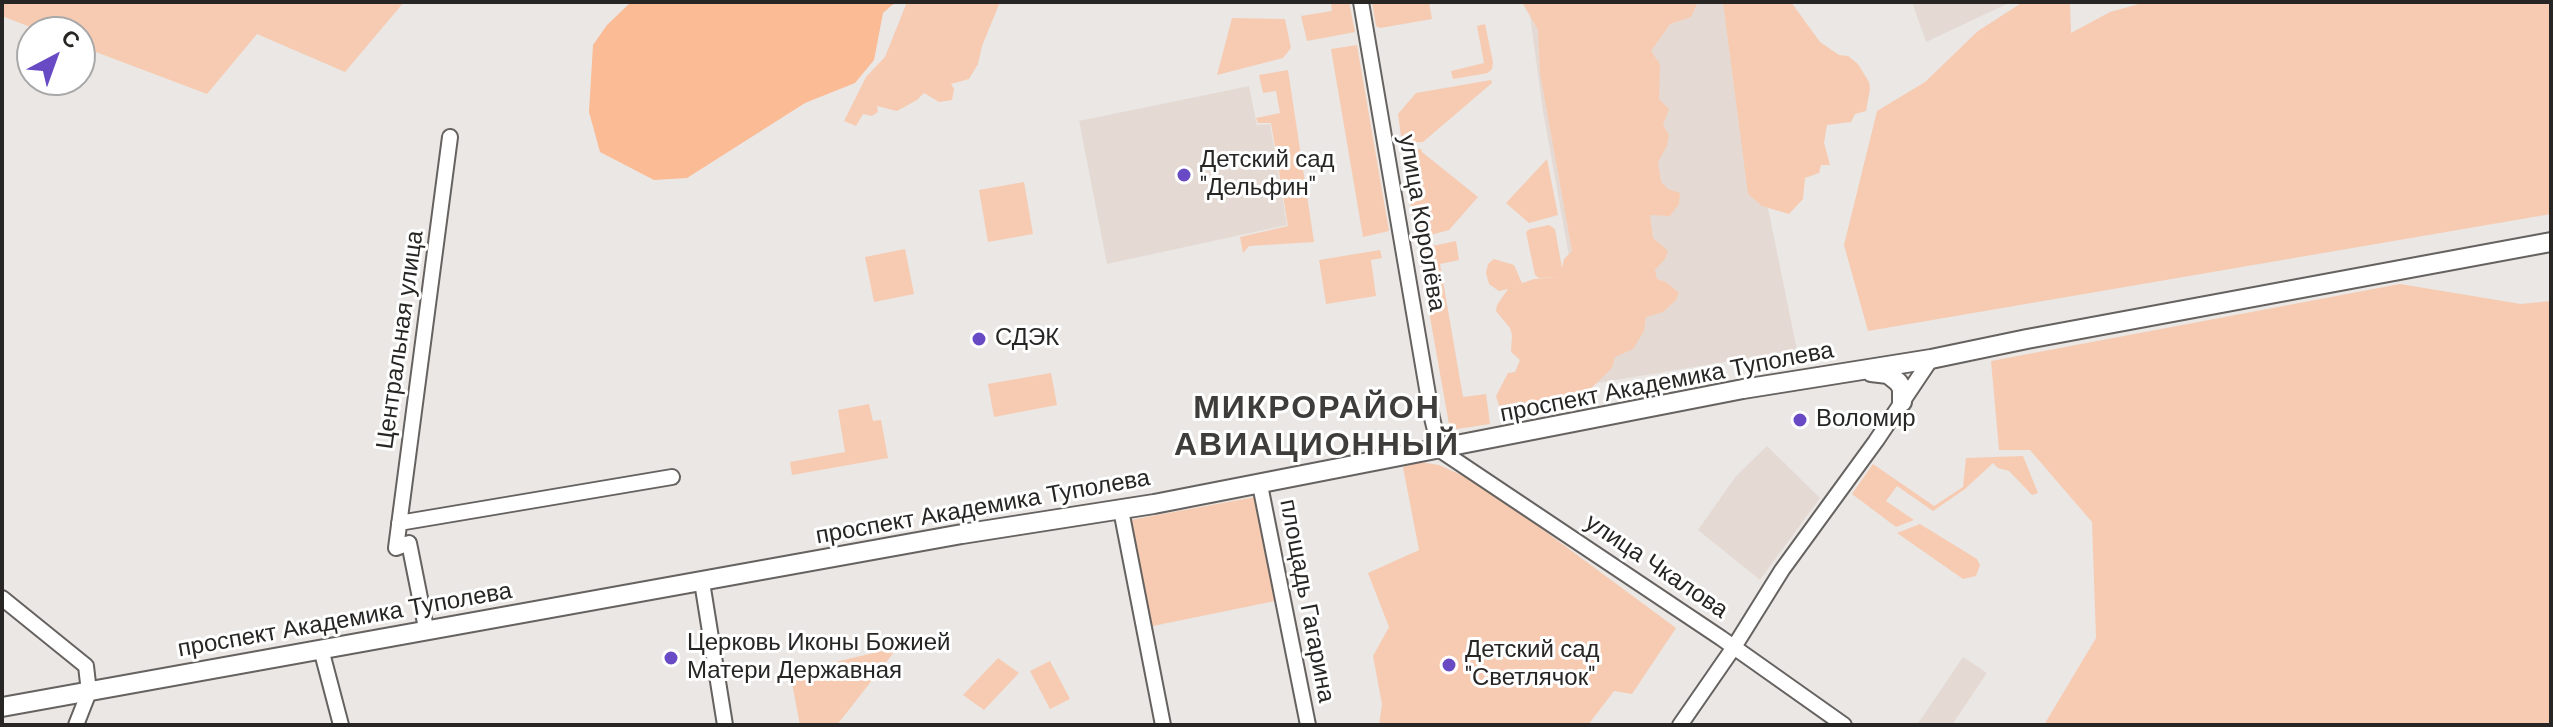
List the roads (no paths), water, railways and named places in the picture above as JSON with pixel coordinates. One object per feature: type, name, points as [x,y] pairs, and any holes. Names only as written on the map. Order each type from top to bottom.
[{"type":"main road","name":"проспект Академика Туполева","points":[[2,707],[426,628],[502,618],[962,534],[1260,485],[1743,389],[1931,359],[2551,242]]},
{"type":"main road","points":[[1864,371],[1888,374],[1893,378],[1902,388],[1902,402]]},
{"type":"street","name":"улица Королёва","points":[[1361,2],[1440,450]]},
{"type":"street","name":"Центральная улица","points":[[426,628],[409,543],[396,548],[450,137]]},
{"type":"street","points":[[1680,725],[1782,570],[1931,359]]},
{"type":"street","name":"улица Чкалова","points":[[1440,450],[1734,647],[1844,725]]},
{"type":"street","points":[[399,523],[672,477]]},
{"type":"street","name":"площадь Гагарина","points":[[1260,485],[1308,725]]},
{"type":"street","points":[[1121,510],[1163,725]]},
{"type":"street","points":[[702,582],[725,725]]},
{"type":"street","points":[[2,598],[86,666],[89,692],[76,725]]},
{"type":"street","points":[[321,649],[341,725]]},
{"type":"place","name":"Детский сад \"Дельфин\"","points":[[1184,175]]},
{"type":"place","name":"СДЭК","points":[[979,339]]},
{"type":"place","name":"Воломир","points":[[1800,420]]},
{"type":"place","name":"Церковь Иконы Божией Матери Державная","points":[[671,658]]},
{"type":"place","name":"Детский сад \"Светлячок\"","points":[[1449,665]]},
{"type":"district","name":"МИКРОРАЙОН АВИАЦИОННЫЙ","points":[[1317,428]]}]
